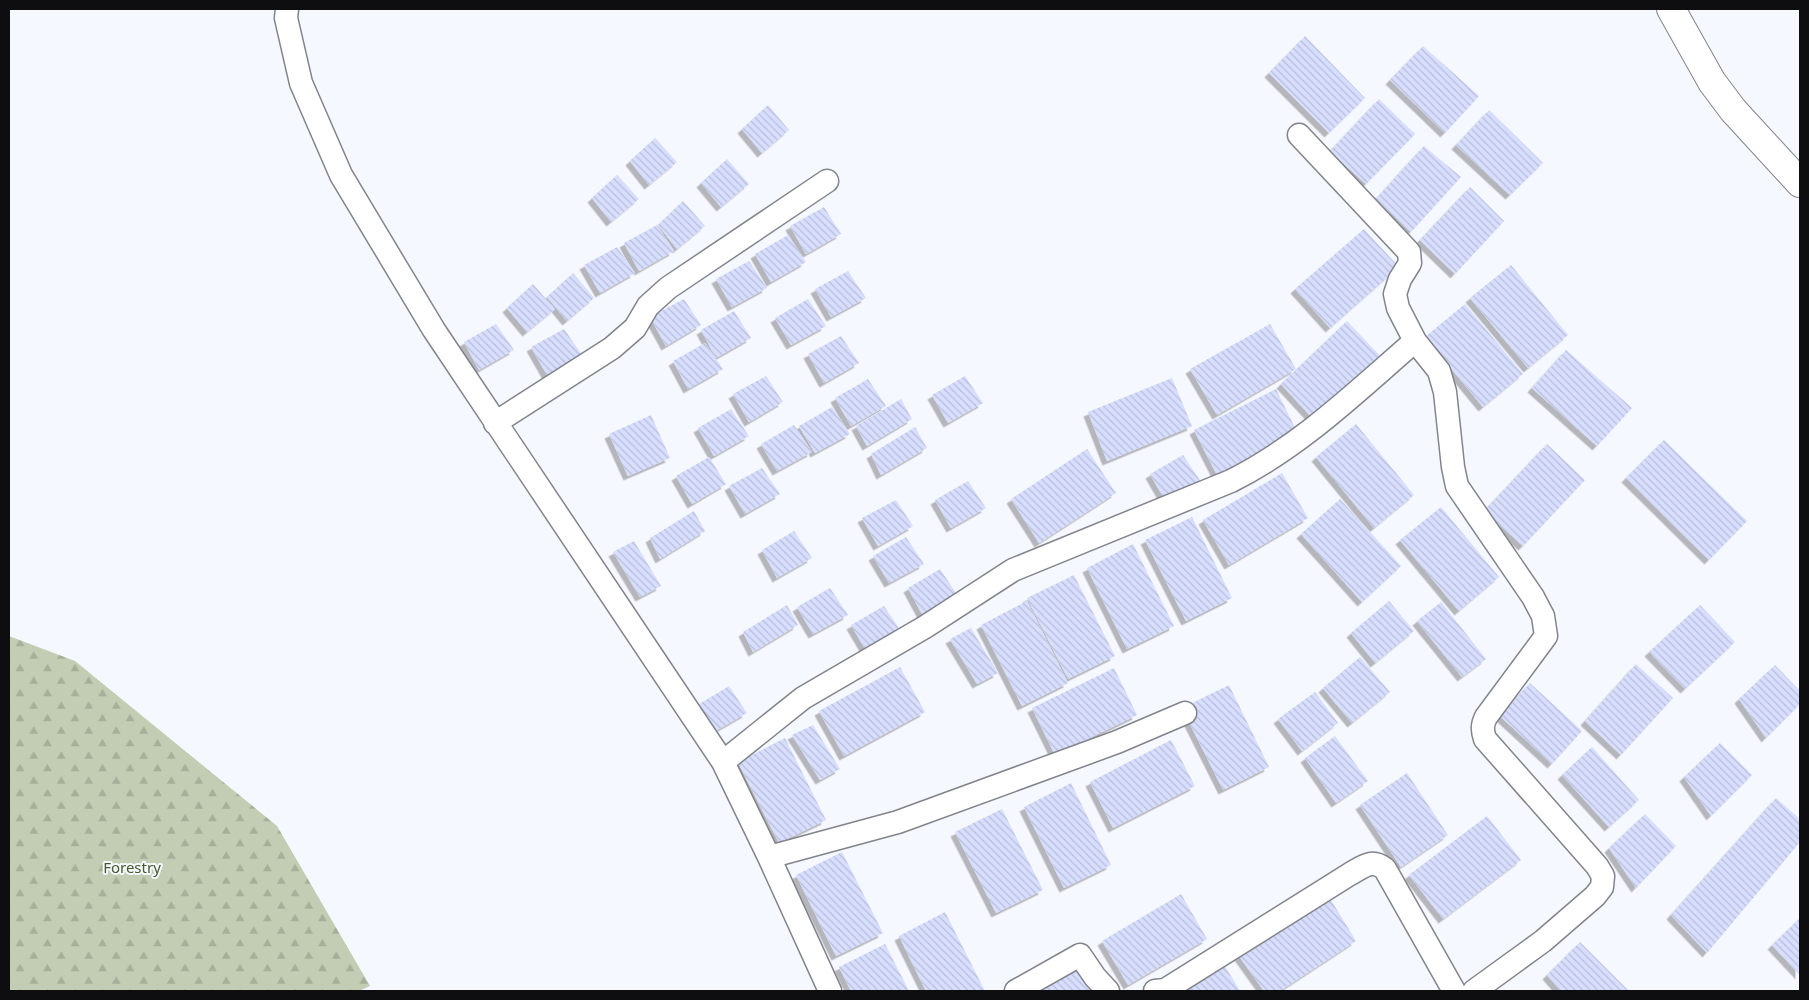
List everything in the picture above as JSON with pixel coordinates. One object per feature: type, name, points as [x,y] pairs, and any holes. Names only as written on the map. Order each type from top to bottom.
[{"type":"main road","points":[[1672,9],[1712,82],[1733,110],[1800,183]]},
{"type":"street","points":[[287,9],[286,18],[302,83],[341,175],[434,330],[723,762],[830,991]]},
{"type":"street","points":[[1299,135],[1409,252],[1410,263],[1400,279],[1395,294],[1398,308],[1415,341],[1439,371],[1445,392],[1453,467],[1457,486],[1533,597],[1543,616],[1546,636],[1486,717],[1482,725],[1482,732],[1485,739],[1597,866],[1603,876],[1602,886],[1595,896],[1543,941],[1474,991]]},
{"type":"street","points":[[496,423],[612,348],[635,328],[648,306],[668,288],[827,181]]},
{"type":"street","points":[[723,762],[803,698],[926,627],[1013,570],[1231,481],[1251,471],[1308,433],[1415,341]]},
{"type":"street","points":[[769,857],[898,822],[1117,742],[1185,713]]},
{"type":"street","points":[[1144,991],[1165,990],[1350,874],[1374,863],[1384,869],[1454,991]]},
{"type":"street","points":[[1016,991],[1080,955],[1108,991]]},
{"type":"green space","name":"Forestry","points":[[9,636],[75,661],[277,826],[370,986],[359,991],[9,991]]},
{"type":"building","points":[[1305,36],[1365,98],[1329,133],[1269,73]]},
{"type":"building","points":[[1423,46],[1479,96],[1445,133],[1390,80]]},
{"type":"building","points":[[1379,99],[1415,134],[1366,184],[1330,151]]},
{"type":"building","points":[[768,105],[789,130],[762,153],[742,129]]},
{"type":"building","points":[[1489,110],[1543,163],[1510,195],[1456,145]]},
{"type":"building","points":[[655,138],[677,162],[649,185],[630,161]]},
{"type":"building","points":[[1424,146],[1461,177],[1411,232],[1376,199]]},
{"type":"building","points":[[727,159],[749,184],[721,207],[701,183]]},
{"type":"building","points":[[617,175],[639,199],[611,222],[592,198]]},
{"type":"building","points":[[1470,187],[1504,221],[1455,274],[1420,240]]},
{"type":"building","points":[[683,201],[705,226],[677,249],[658,225]]},
{"type":"building","points":[[824,207],[841,234],[806,254],[790,226]]},
{"type":"building","points":[[657,225],[674,251],[639,271],[624,243]]},
{"type":"building","points":[[1364,229],[1399,267],[1330,328],[1295,289]]},
{"type":"building","points":[[788,235],[806,262],[771,282],[755,254]]},
{"type":"building","points":[[617,247],[635,273],[600,293],[584,265]]},
{"type":"building","points":[[749,261],[767,288],[732,307],[716,279]]},
{"type":"building","points":[[1511,265],[1568,335],[1528,368],[1470,298]]},
{"type":"building","points":[[848,271],[866,298],[831,317],[815,289]]},
{"type":"building","points":[[573,273],[594,298],[567,321],[547,297]]},
{"type":"building","points":[[533,284],[555,309],[527,332],[507,308]]},
{"type":"building","points":[[684,299],[701,325],[666,346],[650,317]]},
{"type":"building","points":[[808,299],[826,326],[791,345],[775,318]]},
{"type":"building","points":[[1465,304],[1523,374],[1483,407],[1425,337]]},
{"type":"building","points":[[734,311],[751,338],[716,358],[701,330]]},
{"type":"building","points":[[1347,321],[1383,359],[1316,422],[1281,384]]},
{"type":"building","points":[[496,324],[514,350],[479,370],[464,342]]},
{"type":"building","points":[[1270,324],[1296,369],[1217,415],[1190,369]]},
{"type":"building","points":[[564,329],[582,355],[547,375],[531,347]]},
{"type":"building","points":[[841,336],[859,363],[824,383],[808,354]]},
{"type":"building","points":[[705,343],[723,369],[688,389],[673,361]]},
{"type":"building","points":[[1566,350],[1632,408],[1597,446],[1532,388]]},
{"type":"building","points":[[766,376],[783,402],[749,422],[733,394]]},
{"type":"building","points":[[965,376],[983,403],[948,423],[932,395]]},
{"type":"building","points":[[1172,378],[1192,426],[1107,461],[1088,412]]},
{"type":"building","points":[[868,379],[886,406],[851,426],[835,398]]},
{"type":"building","points":[[1276,389],[1299,436],[1218,477],[1194,430]]},
{"type":"building","points":[[901,399],[912,419],[867,446],[856,426]]},
{"type":"building","points":[[832,407],[850,434],[815,453],[799,426]]},
{"type":"building","points":[[731,409],[749,436],[714,456],[698,428]]},
{"type":"building","points":[[651,415],[670,458],[628,476],[609,434]]},
{"type":"building","points":[[1356,424],[1414,495],[1374,528],[1316,457]]},
{"type":"building","points":[[794,425],[812,452],[777,471],[761,444]]},
{"type":"building","points":[[915,427],[927,448],[881,475],[871,454]]},
{"type":"building","points":[[1664,440],[1747,521],[1709,560],[1626,478]]},
{"type":"building","points":[[1547,444],[1585,480],[1523,546],[1484,511]]},
{"type":"building","points":[[1087,449],[1116,493],[1039,543],[1011,499]]},
{"type":"building","points":[[1183,455],[1201,482],[1166,502],[1150,474]]},
{"type":"building","points":[[709,457],[726,484],[692,504],[676,476]]},
{"type":"building","points":[[762,468],[780,494],[745,514],[729,486]]},
{"type":"building","points":[[1282,473],[1308,518],[1229,565],[1203,520]]},
{"type":"building","points":[[968,481],[986,508],[951,528],[935,500]]},
{"type":"building","points":[[1340,499],[1401,566],[1362,602],[1301,534]]},
{"type":"building","points":[[896,500],[913,526],[878,546],[862,518]]},
{"type":"building","points":[[1441,507],[1499,577],[1459,611],[1400,540]]},
{"type":"building","points":[[694,511],[705,531],[660,559],[650,538]]},
{"type":"building","points":[[1192,517],[1232,598],[1186,621],[1145,540]]},
{"type":"building","points":[[794,531],[812,558],[777,578],[762,550]]},
{"type":"building","points":[[906,537],[924,564],[889,583],[873,556]]},
{"type":"building","points":[[634,541],[661,586],[640,597],[613,552]]},
{"type":"building","points":[[1133,544],[1174,626],[1127,649],[1087,568]]},
{"type":"building","points":[[940,569],[958,596],[923,616],[908,588]]},
{"type":"building","points":[[1074,575],[1115,656],[1068,679],[1027,598]]},
{"type":"building","points":[[830,588],[848,615],[813,634],[797,607]]},
{"type":"building","points":[[1027,601],[1068,683],[1022,706],[981,625]]},
{"type":"building","points":[[1389,601],[1414,631],[1375,663],[1351,633]]},
{"type":"building","points":[[1441,602],[1486,659],[1462,677],[1417,621]]},
{"type":"building","points":[[787,605],[798,625],[753,652],[743,632]]},
{"type":"building","points":[[1700,605],[1735,642],[1685,689],[1649,652]]},
{"type":"building","points":[[884,606],[902,633],[867,652],[851,625]]},
{"type":"building","points":[[971,628],[998,673],[977,684],[950,639]]},
{"type":"building","points":[[1360,657],[1390,692],[1352,723],[1323,688]]},
{"type":"building","points":[[1636,664],[1673,698],[1621,755],[1585,721]]},
{"type":"building","points":[[1775,665],[1800,691],[1800,704],[1766,738],[1739,699]]},
{"type":"building","points":[[900,667],[925,712],[844,756],[819,711]]},
{"type":"building","points":[[1114,668],[1137,715],[1055,755],[1032,708]]},
{"type":"building","points":[[1530,683],[1582,731],[1552,764],[1500,716]]},
{"type":"building","points":[[1229,685],[1269,767],[1223,790],[1182,708]]},
{"type":"building","points":[[729,686],[747,713],[712,733],[696,706]]},
{"type":"building","points":[[1315,692],[1338,723],[1302,751],[1278,719]]},
{"type":"building","points":[[813,725],[840,769],[820,780],[792,735]]},
{"type":"building","points":[[1335,736],[1368,781],[1336,803],[1305,758]]},
{"type":"building","points":[[785,738],[826,820],[779,843],[738,762]]},
{"type":"building","points":[[1171,740],[1195,786],[1113,828],[1090,782]]},
{"type":"building","points":[[1720,743],[1752,775],[1711,816],[1684,777]]},
{"type":"building","points":[[1592,747],[1639,800],[1609,827],[1562,775]]},
{"type":"building","points":[[1407,773],[1448,835],[1401,867],[1360,805]]},
{"type":"building","points":[[1071,783],[1111,865],[1064,888],[1024,807]]},
{"type":"building","points":[[1776,798],[1800,819],[1800,842],[1707,953],[1671,915]]},
{"type":"building","points":[[1002,809],[1043,890],[996,913],[955,832]]},
{"type":"building","points":[[1645,814],[1676,846],[1636,888],[1609,848]]},
{"type":"building","points":[[1487,816],[1521,860],[1443,919],[1409,875]]},
{"type":"building","points":[[842,852],[883,933],[836,956],[796,875]]},
{"type":"building","points":[[1181,894],[1207,939],[1128,985],[1102,941]]},
{"type":"building","points":[[1328,895],[1356,941],[1280,991],[1264,991],[1239,956]]},
{"type":"building","points":[[945,912],[985,991],[926,991],[899,936]]},
{"type":"building","points":[[1800,918],[1800,975],[1772,945]]},
{"type":"building","points":[[1580,942],[1629,991],[1561,991],[1547,975]]},
{"type":"building","points":[[885,944],[909,991],[851,991],[839,967]]},
{"type":"building","points":[[1073,955],[1093,991],[1031,991]]},
{"type":"building","points":[[1223,963],[1240,991],[1183,991]]}]
